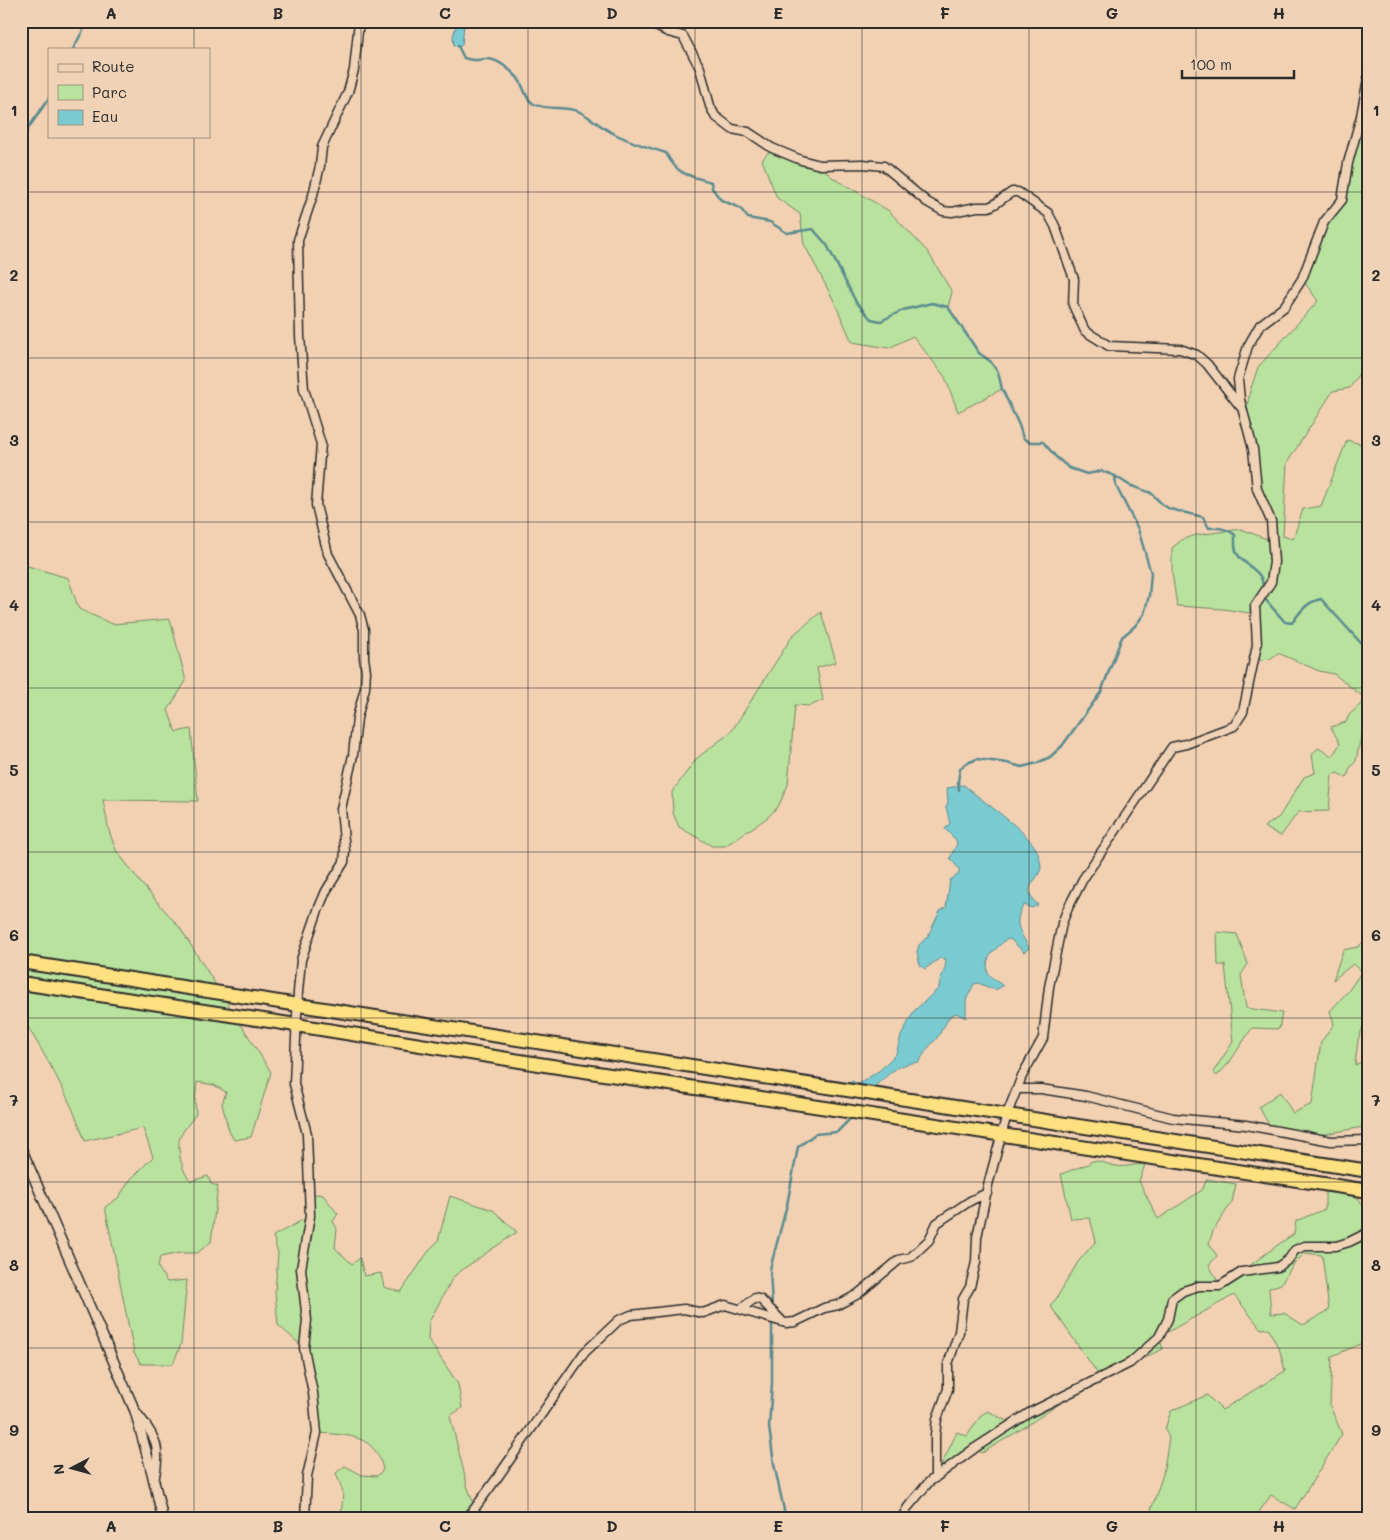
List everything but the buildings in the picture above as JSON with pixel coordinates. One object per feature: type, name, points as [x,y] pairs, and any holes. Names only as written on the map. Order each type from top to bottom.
[{"type":"highway","points":[[21,962],[1369,1170]]},
{"type":"highway","points":[[21,983],[1369,1191]]},
{"type":"street","points":[[305,1519],[308,1476],[317,1433],[304,1348],[307,1320],[301,1270],[310,1216],[306,1134],[294,1084],[296,1025],[302,960],[326,891],[344,862],[345,850],[341,808],[353,755],[357,718],[365,688],[366,671],[364,630],[360,615],[328,554],[316,505],[321,444],[304,389],[300,336],[298,240],[320,166],[322,147],[348,92],[354,70],[359,21]]},
{"type":"street","points":[[645,21],[668,32],[683,36],[700,68],[710,106],[715,116],[732,129],[748,132],[772,148],[801,160],[820,165],[863,164],[884,166],[928,202],[943,211],[952,212],[977,206],[989,207],[1012,192],[1018,192],[1048,213],[1055,226],[1074,279],[1072,304],[1085,331],[1109,346],[1180,349],[1197,355],[1207,364],[1243,409]]},
{"type":"street","points":[[935,1478],[937,1418],[948,1389],[948,1364],[959,1332],[963,1299],[970,1287],[976,1262],[977,1237],[987,1193],[1006,1114],[1043,1038],[1049,987],[1062,923],[1068,908],[1083,879],[1172,746],[1186,744],[1234,726],[1243,712],[1257,645],[1255,606],[1271,582],[1274,562],[1271,521],[1257,489],[1253,449],[1240,400],[1238,379],[1248,346],[1260,326],[1284,308],[1302,279],[1324,222],[1342,200],[1348,164],[1361,116],[1369,73]]},
{"type":"street","points":[[1017,1089],[1035,1088],[1086,1096],[1173,1118],[1246,1125],[1331,1141],[1369,1140]]},
{"type":"street","points":[[21,1148],[134,1411],[154,1482],[162,1519]]},
{"type":"street","points":[[462,1519],[472,1512],[497,1478],[584,1353],[619,1320],[631,1315],[684,1309],[703,1313],[725,1305],[782,1322],[795,1322],[824,1308],[838,1305],[858,1294],[899,1260],[911,1256],[929,1240],[937,1223],[970,1201],[987,1193]]},
{"type":"street","points":[[901,1519],[908,1507],[929,1482],[975,1448],[1029,1413],[1130,1363],[1159,1337],[1168,1319],[1172,1299],[1183,1291],[1199,1286],[1220,1286],[1242,1272],[1278,1267],[1295,1250],[1305,1246],[1336,1246],[1369,1232]]},
{"type":"street","points":[[741,1309],[755,1298],[761,1300],[782,1322]]},
{"type":"green space","points":[[1369,73],[1369,357],[1350,388],[1333,391],[1287,463],[1283,536],[1293,539],[1303,509],[1321,506],[1347,440],[1361,444],[1369,421],[1369,733],[1366,731],[1361,736],[1356,761],[1350,768],[1347,778],[1337,773],[1332,775],[1329,811],[1298,812],[1281,836],[1264,827],[1279,817],[1304,777],[1315,773],[1312,755],[1318,748],[1332,756],[1340,744],[1331,727],[1346,722],[1349,715],[1366,699],[1334,674],[1319,671],[1278,653],[1270,659],[1253,661],[1256,614],[1223,609],[1177,606],[1172,573],[1172,548],[1183,539],[1197,535],[1241,529],[1272,541],[1271,521],[1257,489],[1245,417],[1250,391],[1258,367],[1318,301],[1302,279],[1324,222],[1342,200]]},
{"type":"green space","points":[[772,148],[820,165],[832,177],[889,211],[928,252],[952,292],[948,307],[979,353],[990,361],[998,372],[1002,389],[958,412],[945,377],[913,336],[889,348],[852,342],[833,299],[804,244],[800,214],[777,198],[762,160]]},
{"type":"green space","points":[[21,564],[68,578],[79,609],[112,624],[170,619],[186,681],[168,710],[176,732],[191,729],[198,801],[103,800],[109,831],[116,850],[141,883],[180,928],[271,1072],[251,1137],[234,1140],[229,1131],[222,1104],[226,1092],[214,1085],[197,1082],[196,1114],[179,1141],[181,1160],[185,1173],[191,1181],[208,1176],[211,1184],[218,1186],[211,1242],[197,1253],[180,1253],[160,1257],[158,1267],[167,1282],[187,1280],[181,1344],[173,1364],[141,1364],[134,1353],[105,1207],[118,1198],[130,1180],[153,1157],[143,1128],[85,1141],[64,1092],[21,1015]]},
{"type":"green space","points":[[821,612],[836,662],[817,668],[823,700],[810,706],[795,705],[788,785],[778,807],[767,818],[725,846],[712,846],[679,827],[673,813],[672,792],[697,758],[731,732],[793,635]]},
{"type":"green space","points":[[1217,932],[1237,934],[1248,964],[1241,975],[1246,1008],[1282,1013],[1279,1029],[1252,1028],[1229,1063],[1217,1076],[1213,1072],[1233,1042],[1225,965],[1218,965]]},
{"type":"green space","points":[[1369,936],[1369,1011],[1358,1040],[1355,1065],[1369,1058],[1369,1126],[1319,1135],[1306,1130],[1296,1139],[1284,1127],[1272,1130],[1259,1107],[1280,1092],[1293,1113],[1312,1104],[1321,1042],[1334,1024],[1330,1011],[1349,990],[1362,971],[1353,964],[1333,980],[1343,950],[1358,947]]},
{"type":"green space","points":[[1095,1161],[1120,1166],[1145,1165],[1139,1181],[1158,1219],[1202,1190],[1207,1179],[1236,1184],[1232,1202],[1213,1231],[1209,1243],[1217,1256],[1209,1265],[1220,1285],[1294,1234],[1296,1221],[1325,1209],[1325,1192],[1357,1196],[1364,1207],[1369,1220],[1369,1346],[1361,1344],[1332,1356],[1330,1406],[1342,1434],[1295,1509],[1271,1495],[1259,1512],[1258,1519],[1148,1519],[1163,1474],[1169,1438],[1165,1429],[1171,1411],[1207,1395],[1222,1410],[1285,1371],[1280,1351],[1268,1328],[1261,1329],[1234,1295],[1159,1337],[1163,1349],[1100,1377],[1050,1305],[1056,1299],[1078,1262],[1096,1241],[1090,1218],[1071,1219],[1061,1174]],"holes":[[[1305,1253],[1322,1255],[1329,1310],[1303,1325],[1284,1313],[1271,1314],[1269,1288],[1281,1284],[1293,1265]]]},
{"type":"green space","points":[[309,1193],[323,1195],[338,1214],[333,1221],[337,1229],[335,1248],[352,1264],[360,1258],[364,1276],[381,1273],[384,1287],[401,1292],[430,1249],[438,1241],[450,1196],[493,1210],[517,1232],[453,1277],[429,1322],[428,1339],[458,1384],[462,1408],[450,1416],[467,1485],[475,1508],[463,1519],[341,1519],[343,1492],[336,1473],[345,1466],[362,1475],[377,1476],[383,1470],[374,1449],[367,1443],[350,1436],[317,1433],[304,1348],[278,1325],[275,1292],[278,1253],[273,1236],[310,1216]]},
{"type":"green space","points":[[1057,1399],[1059,1404],[1020,1430],[982,1453],[975,1448],[935,1478],[957,1432],[967,1436],[981,1415],[988,1411],[1012,1424]]},
{"type":"water","points":[[454,21],[463,21],[464,25],[462,45],[459,47],[454,45],[453,37],[456,25]]},
{"type":"water","points":[[964,785],[1023,833],[1031,841],[1038,854],[1041,868],[1031,885],[1030,894],[1038,905],[1032,908],[1024,905],[1018,917],[1020,932],[1029,948],[1024,952],[1010,939],[1005,940],[991,954],[987,967],[988,974],[1003,986],[995,990],[978,983],[974,984],[966,1000],[966,1018],[956,1013],[950,1016],[937,1038],[919,1062],[899,1067],[867,1092],[853,1097],[845,1097],[847,1086],[852,1081],[859,1084],[880,1070],[896,1054],[901,1036],[914,1011],[939,988],[946,959],[940,958],[925,969],[920,965],[917,952],[919,945],[928,936],[940,911],[946,908],[950,880],[959,874],[959,869],[950,858],[957,844],[956,840],[945,829],[950,823],[946,807],[948,803],[947,788]]},
{"type":"waterway","points":[[74,48],[88,21]]},
{"type":"waterway","points":[[458,46],[464,58],[473,60],[491,59],[513,73],[519,79],[528,99],[534,104],[575,110],[616,135],[666,153],[670,161],[684,174],[711,182],[712,188],[721,200],[740,208],[748,218],[770,222],[787,233],[813,229],[827,245],[856,302],[871,319],[881,321],[903,310],[932,303],[948,307],[979,353],[990,361],[998,372],[1002,389],[1023,438],[1029,442],[1043,442],[1069,468],[1087,474],[1102,471],[1115,476],[1129,485],[1151,493],[1170,509],[1203,517],[1209,528],[1223,528],[1229,531],[1235,535],[1237,553],[1262,579],[1262,591]]},
{"type":"waterway","points":[[21,139],[48,99]]},
{"type":"waterway","points":[[959,790],[960,769],[965,764],[977,759],[1022,767],[1050,757],[1062,746],[1101,692],[1122,637],[1135,626],[1144,614],[1149,596],[1151,573],[1138,529],[1116,486],[1115,476]]},
{"type":"waterway","points":[[1264,598],[1285,622],[1292,623],[1307,605],[1321,599],[1360,642],[1369,649]]},
{"type":"waterway","points":[[772,1306],[770,1269],[787,1205],[798,1147],[815,1134],[837,1132],[850,1119]]},
{"type":"waterway","points":[[772,1319],[772,1383],[769,1427],[784,1519]]}]
